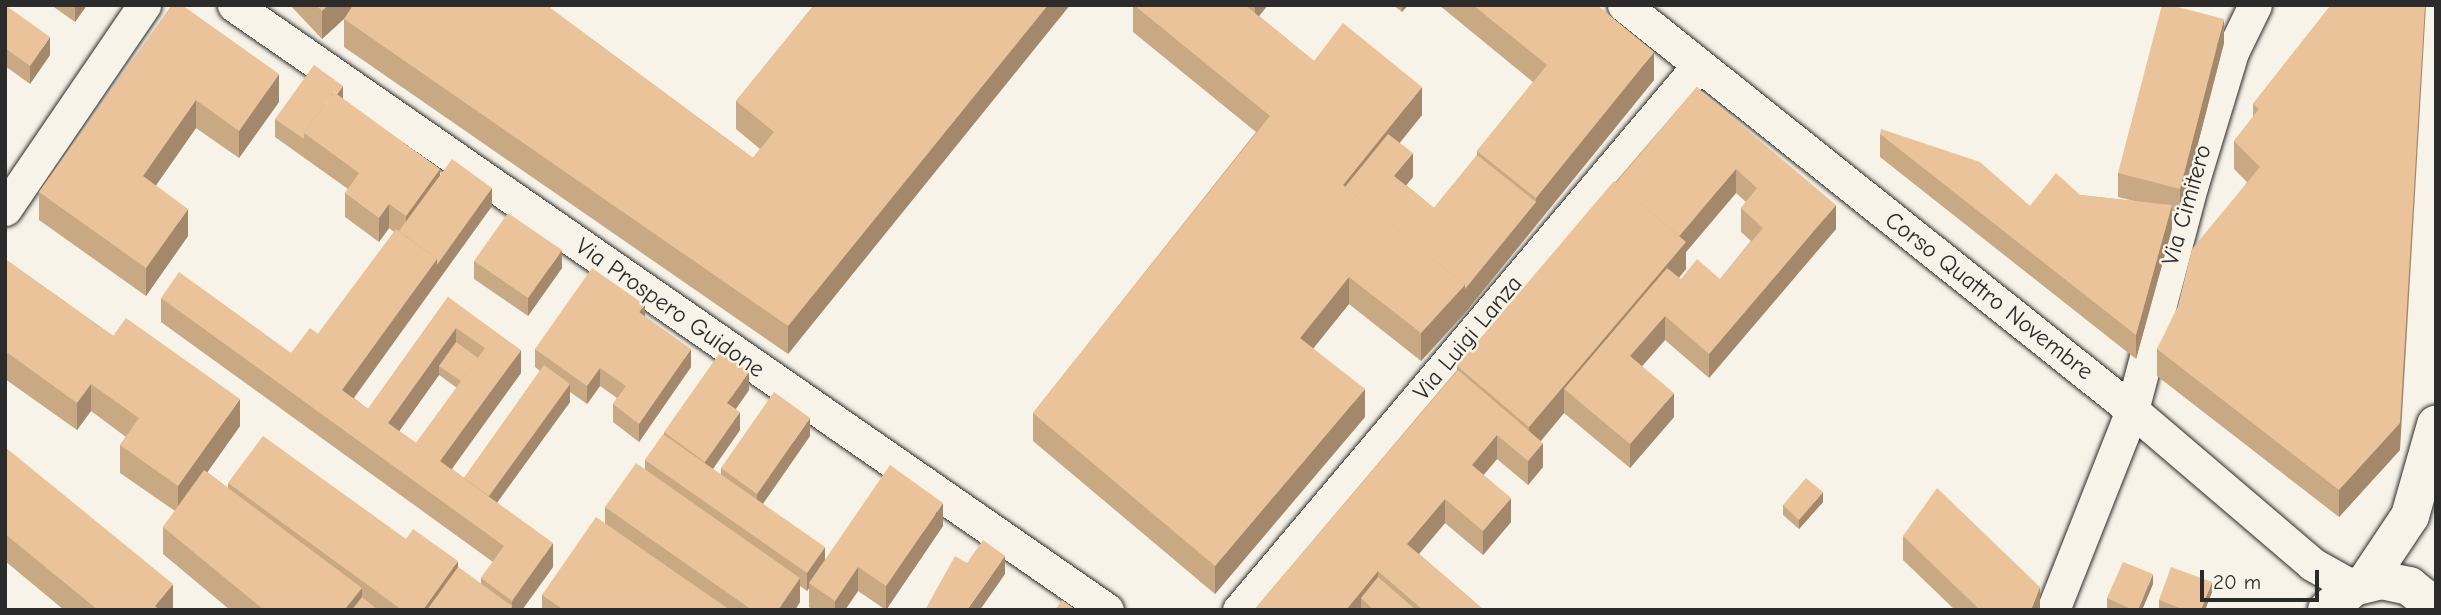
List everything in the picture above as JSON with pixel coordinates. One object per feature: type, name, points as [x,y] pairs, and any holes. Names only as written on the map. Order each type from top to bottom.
[{"type":"main road","points":[[2349,593],[2410,516],[2436,425]]},
{"type":"main road","points":[[2349,593],[2409,586],[2436,607]]},
{"type":"street","points":[[5,209],[145,5]]},
{"type":"street","name":"Via Prospero Guidone","points":[[234,5],[1107,610]]},
{"type":"street","name":"Corso Quattro Novembre","points":[[1624,5],[2132,410],[2349,593]]},
{"type":"street","name":"Via Cimitero","points":[[2053,610],[2132,410],[2191,187],[2232,52],[2255,5]]},
{"type":"street","name":"Via Luigi Lanza","points":[[1239,610],[1698,66]]},
{"type":"building","points":[[5,5],[50,37],[30,66],[5,48]]},
{"type":"building","points":[[172,5],[182,5],[279,74],[239,131],[196,100],[143,176],[188,209],[146,268],[39,192]]},
{"type":"building","points":[[316,5],[328,5],[322,11]]},
{"type":"building","points":[[353,5],[546,5],[753,158],[774,132],[736,101],[814,5],[1048,5],[788,326],[344,19]]},
{"type":"building","points":[[1134,5],[1245,5],[1314,61],[1343,23],[1422,87],[1343,185],[1465,285],[1421,333],[1349,277],[1300,338],[1365,389],[1215,566],[1033,413],[1270,116]]},
{"type":"building","points":[[1473,5],[1597,5],[1654,52],[1536,198],[1477,151],[1547,65]]},
{"type":"building","points":[[2162,5],[2224,19],[2180,189],[2118,173]]},
{"type":"building","points":[[2331,5],[2425,5],[2400,423],[2339,490],[2157,349],[2178,306],[2192,249],[2260,167],[2234,141],[2259,109],[2253,104]]},
{"type":"building","points":[[314,65],[343,86],[337,94],[334,92],[304,133],[304,139],[275,119]]},
{"type":"building","points":[[1697,87],[1836,205],[1709,354],[1665,316],[1630,356],[1674,393],[1630,444],[1564,389],[1667,268],[1681,279],[1697,259],[1720,279],[1763,228],[1741,208],[1757,188],[1736,169],[1679,236],[1616,183]]},
{"type":"building","points":[[334,92],[440,169],[406,216],[389,204],[379,218],[345,193],[359,173],[304,133]]},
{"type":"building","points":[[1881,129],[1980,162],[2030,206],[2056,173],[2080,195],[2172,205],[2136,335],[1880,134]]},
{"type":"building","points":[[1388,134],[1413,153],[1394,176],[1434,208],[1477,155],[1536,202],[1465,289],[1465,285],[1345,187]]},
{"type":"building","points":[[452,159],[492,188],[437,265],[437,259],[399,231]]},
{"type":"building","points":[[1614,181],[1686,242],[1529,427],[1457,366]]},
{"type":"building","points":[[508,213],[562,250],[528,298],[474,261]]},
{"type":"building","points":[[396,229],[437,259],[342,390],[368,409],[448,297],[521,350],[440,461],[553,543],[512,601],[481,578],[504,546],[161,298],[179,272],[291,353],[310,328],[318,334]],"holes":[[[456,328],[485,348],[416,443],[388,423]]]},
{"type":"building","points":[[5,259],[113,336],[126,318],[240,399],[178,486],[120,445],[139,418],[91,384],[77,403],[5,351]]},
{"type":"building","points":[[592,268],[645,305],[639,312],[691,349],[639,424],[613,404],[626,386],[600,368],[587,386],[535,349]]},
{"type":"building","points":[[456,342],[478,358],[461,381],[439,366]]},
{"type":"building","points":[[721,351],[749,372],[727,403],[740,412],[705,462],[664,432]]},
{"type":"building","points":[[544,365],[570,384],[489,496],[464,478]]},
{"type":"building","points":[[1458,370],[1543,443],[1528,461],[1497,435],[1472,465],[1511,498],[1483,531],[1445,499],[1407,544],[1484,610],[1423,610],[1378,571],[1346,610],[1254,610]]},
{"type":"building","points":[[774,392],[810,418],[757,494],[721,468]]},
{"type":"building","points":[[663,434],[825,547],[807,573],[645,460]]},
{"type":"building","points":[[263,436],[406,539],[413,529],[458,561],[423,610],[402,610],[228,483]]},
{"type":"building","points":[[5,447],[173,584],[155,606],[160,610],[98,610],[5,534]]},
{"type":"building","points":[[636,463],[800,578],[778,610],[752,610],[605,507]]},
{"type":"building","points":[[890,465],[943,503],[886,586],[858,567],[835,601],[809,583]]},
{"type":"building","points":[[204,470],[362,588],[346,610],[264,610],[163,527]]},
{"type":"building","points":[[1806,478],[1823,492],[1799,520],[1783,505]]},
{"type":"building","points":[[1937,488],[2040,587],[2031,610],[1980,610],[1903,536]]},
{"type":"building","points":[[596,517],[730,610],[564,610],[542,595]]},
{"type":"building","points":[[983,540],[1005,556],[967,610],[925,610],[955,556],[967,563]]},
{"type":"building","points":[[2123,562],[2153,574],[2138,610],[2107,598]]},
{"type":"building","points":[[458,567],[512,606],[510,610],[427,610]]},
{"type":"building","points":[[2171,567],[2212,582],[2201,610],[2185,610],[2159,600]]},
{"type":"building","points":[[1378,577],[1416,610],[1374,610],[1361,598]]},
{"type":"building","points":[[362,597],[378,610],[352,610]]},
{"type":"building","points":[[1062,600],[1076,610],[1055,610]]}]
